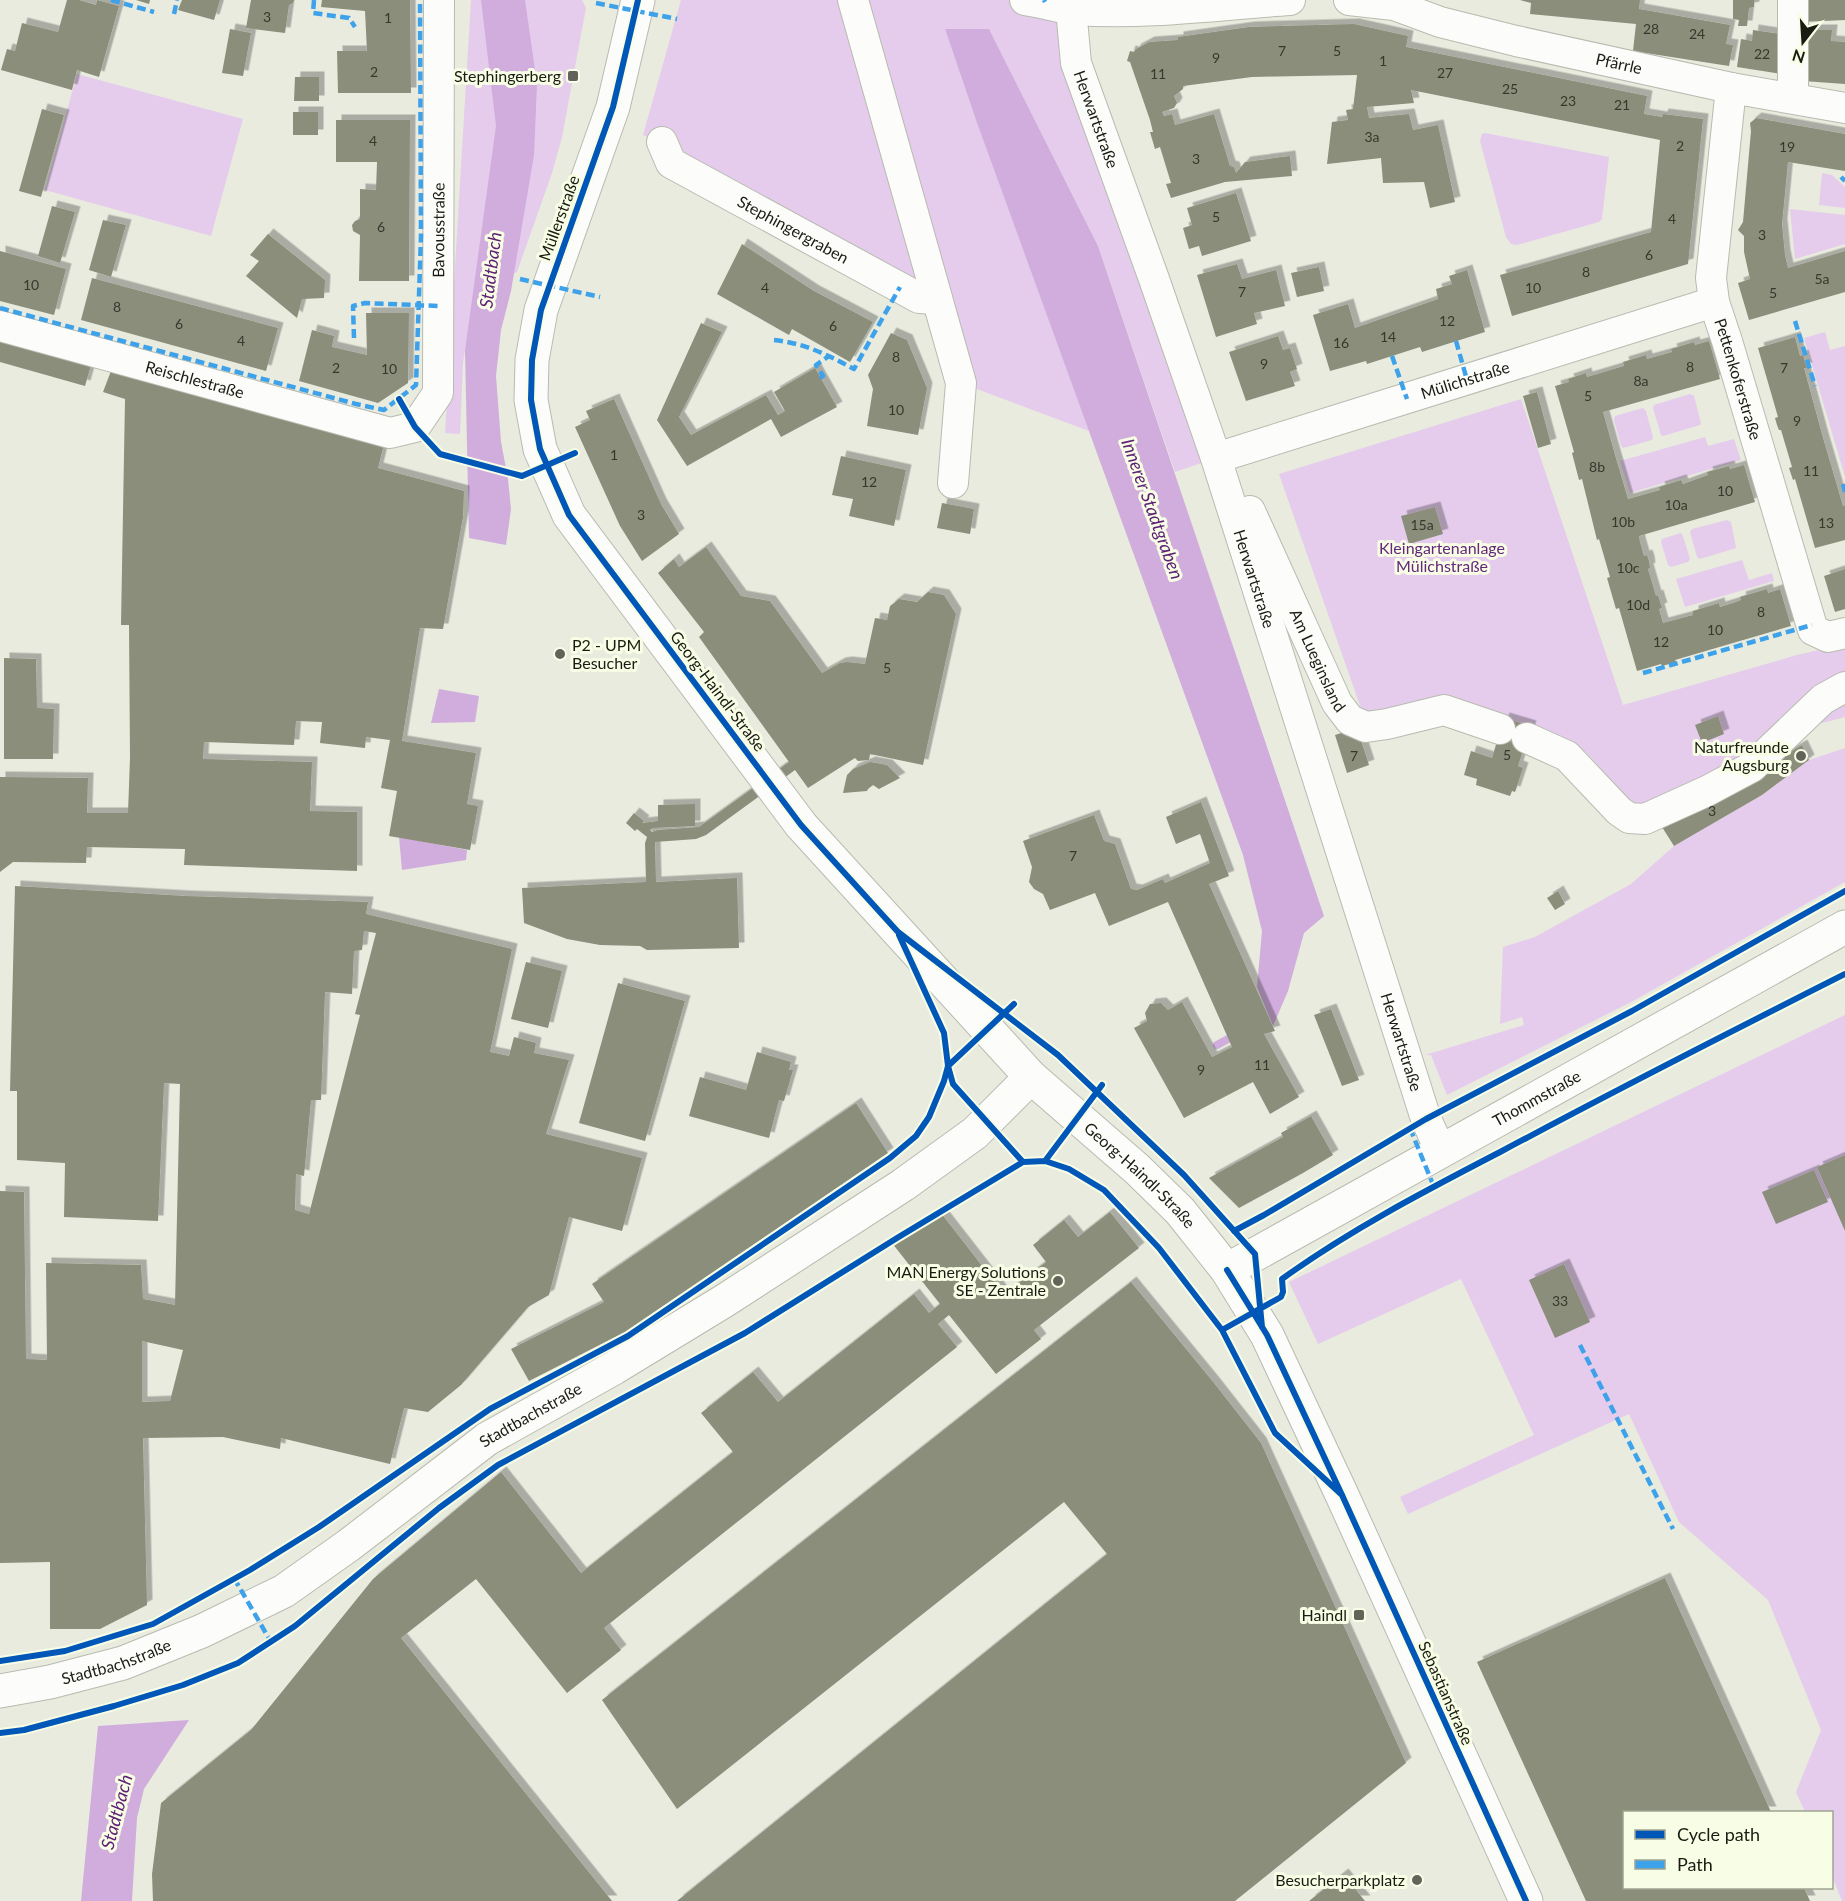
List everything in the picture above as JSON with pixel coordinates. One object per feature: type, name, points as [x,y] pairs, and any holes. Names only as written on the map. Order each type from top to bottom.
[{"type":"main road","name":"Müllerstraße","points":[[540,449],[531,400],[532,360],[541,310],[613,107],[638,0]]},
{"type":"main road","name":"Georg-Haindl-Straße","points":[[540,449],[569,515],[801,825],[1031,1077],[1137,1169],[1180,1211],[1227,1270]]},
{"type":"main road","name":"Thommstraße","points":[[1227,1270],[1845,927]]},
{"type":"main road","name":"Stadtbachstraße","points":[[0,1691],[50,1682],[123,1664],[202,1631],[284,1591],[349,1545],[487,1438],[614,1368],[714,1307],[903,1185],[975,1133],[1031,1077]]},
{"type":"main road","name":"Sebastianstraße","points":[[1227,1270],[1267,1335],[1526,1901]]},
{"type":"street","name":"Bavousstraße","points":[[390,433],[415,427],[438,393],[440,0]]},
{"type":"street","points":[[853,0],[961,383],[953,483]]},
{"type":"street","points":[[1025,0],[1045,2],[1071,9],[1290,0]]},
{"type":"street","points":[[1349,0],[1395,2]]},
{"type":"street","points":[[1793,0],[1793,98]]},
{"type":"street","name":"Pfärrle","points":[[1395,2],[1440,22],[1516,41],[1731,88],[1845,108]]},
{"type":"street","name":"Herwartstraße","points":[[1071,9],[1076,63],[1218,461],[1374,960],[1426,1119],[1440,1150]]},
{"type":"street","name":"Pettenkoferstraße","points":[[1731,88],[1711,278],[1714,302],[1728,341],[1813,630],[1828,637],[1845,633]]},
{"type":"street","name":"Stephingergraben","points":[[662,142],[671,162],[919,298],[937,299]]},
{"type":"street","name":"Mülichstraße","points":[[1218,461],[1714,302]]},
{"type":"street","name":"Reischlestraße","points":[[0,326],[390,433]]},
{"type":"street","name":"Am Lueginsland","points":[[1218,461],[1240,489],[1337,703],[1350,720],[1366,727],[1444,710],[1514,734],[1567,756],[1619,811],[1629,818],[1645,819],[1752,767],[1823,699],[1845,687]]},
{"type":"green space","points":[[471,0],[582,0],[586,8],[562,137],[552,173],[517,272],[473,297],[463,363],[460,434],[445,433]]},
{"type":"green space","points":[[681,0],[1044,0],[1071,9],[1216,458],[1175,472],[1098,246],[989,29],[945,29],[1089,431],[961,383],[937,299],[662,142],[643,135]]},
{"type":"green space","points":[[77,74],[243,119],[211,236],[45,190]]},
{"type":"green space","points":[[1482,134],[1609,157],[1602,219],[1599,222],[1517,245],[1511,244],[1506,237],[1480,141]]},
{"type":"green space","points":[[1822,173],[1832,175],[1845,187],[1845,208],[1819,205]]},
{"type":"green space","points":[[1790,209],[1845,215],[1845,244],[1795,259]]},
{"type":"green space","points":[[1825,332],[1830,350],[1845,346],[1845,477],[1804,338]]},
{"type":"green space","points":[[1690,394],[1694,396],[1700,425],[1661,435],[1654,405]]},
{"type":"green space","name":"Kleingartenanlage Mülichstraße","points":[[1521,399],[1623,705],[1797,655],[1845,644],[1845,717],[1761,739],[1736,760],[1638,811],[1586,752],[1538,729],[1365,720],[1279,474]]},
{"type":"green space","points":[[1643,408],[1646,411],[1652,440],[1623,448],[1614,420],[1615,416]]},
{"type":"green space","points":[[1705,437],[1708,446],[1734,439],[1741,460],[1630,493],[1620,461]]},
{"type":"green space","points":[[1727,520],[1731,522],[1736,548],[1700,559],[1697,557],[1690,532],[1692,529]]},
{"type":"green space","points":[[1681,533],[1690,559],[1688,562],[1671,567],[1668,565],[1661,542],[1662,539]]},
{"type":"green space","points":[[1742,560],[1749,580],[1772,573],[1774,581],[1685,607],[1676,579]]},
{"type":"green space","points":[[1845,748],[1845,882],[1633,1001],[1447,1095],[1431,1055],[1425,1055],[1524,1025],[1522,1017],[1500,1024],[1503,947],[1535,937],[1631,884],[1674,846],[1762,795],[1809,760]]},
{"type":"green space","points":[[1845,1015],[1845,1901],[1842,1901],[1833,1878],[1833,1811],[1805,1811],[1796,1792],[1821,1730],[1768,1600],[1679,1522],[1629,1414],[1408,1514],[1400,1497],[1534,1435],[1461,1279],[1318,1344],[1289,1282]]},
{"type":"water","name":"Stadtbach","points":[[481,0],[525,0],[537,84],[534,155],[511,291],[501,330],[496,376],[501,442],[511,509],[506,545],[469,538],[465,350],[496,126]]},
{"type":"water","name":"Innerer Stadtgraben","points":[[945,29],[989,29],[1098,246],[1324,916],[1304,933],[1288,991],[1273,1026],[1257,987],[1262,931],[1243,855]]},
{"type":"water","points":[[439,689],[479,696],[475,722],[431,723]]},
{"type":"water","points":[[399,837],[467,850],[466,860],[402,870]]},
{"type":"water","name":"Stadtbach","points":[[189,1720],[144,1789],[137,1818],[132,1901],[81,1901],[98,1726]]},
{"type":"building","points":[[67,0],[79,0],[96,5],[97,0],[119,6],[99,77],[77,70],[72,90],[1,70],[7,49],[15,51],[22,23],[58,32]]},
{"type":"building","points":[[136,0],[150,0],[149,4]]},
{"type":"building","points":[[182,0],[220,0],[214,20],[178,10]]},
{"type":"building","points":[[251,0],[294,0],[289,5],[285,33],[246,28]]},
{"type":"building","points":[[322,0],[410,0],[411,93],[338,93],[337,51],[367,51],[365,11],[321,7]]},
{"type":"building","points":[[1520,0],[1640,0],[1639,9],[1730,25],[1726,44],[1733,45],[1729,66],[1633,51],[1636,24],[1530,14],[1531,3]]},
{"type":"building","points":[[1733,0],[1754,0],[1754,7],[1749,8],[1747,26],[1738,26],[1739,20],[1733,19]]},
{"type":"building","points":[[1802,0],[1845,0],[1845,20],[1802,22]]},
{"type":"building","points":[[1354,24],[1408,36],[1406,47],[1647,96],[1644,114],[1703,119],[1688,264],[1512,316],[1500,275],[1651,232],[1660,140],[1411,90],[1414,103],[1367,107],[1369,118],[1409,114],[1413,130],[1438,125],[1455,202],[1430,208],[1424,182],[1383,183],[1381,158],[1327,164],[1332,122],[1348,120],[1346,110],[1353,109],[1357,75],[1252,77],[1183,86],[1183,89],[1174,96],[1177,103],[1174,108],[1162,112],[1164,116],[1172,114],[1175,125],[1214,114],[1230,166],[1234,167],[1236,173],[1245,162],[1290,156],[1292,176],[1225,182],[1171,198],[1166,184],[1171,183],[1160,147],[1155,149],[1150,132],[1153,132],[1150,120],[1130,62],[1127,61],[1130,51],[1134,52],[1149,42],[1178,40],[1178,37],[1249,27]]},
{"type":"building","points":[[230,29],[251,33],[243,76],[222,73]]},
{"type":"building","points":[[1753,30],[1787,35],[1781,74],[1737,67],[1741,39],[1752,41]]},
{"type":"building","points":[[1803,30],[1832,30],[1831,41],[1845,42],[1845,84],[1803,81]]},
{"type":"building","points":[[295,77],[319,77],[319,101],[294,101]]},
{"type":"building","points":[[42,109],[64,115],[41,197],[19,191]]},
{"type":"building","points":[[293,112],[318,112],[318,135],[293,135]]},
{"type":"building","points":[[1756,118],[1845,134],[1845,171],[1788,162],[1782,224],[1788,268],[1845,251],[1845,292],[1749,320],[1738,283],[1750,279],[1744,252],[1744,236],[1738,230],[1743,222],[1750,123]]},
{"type":"building","points":[[336,120],[410,120],[409,281],[359,281],[360,235],[353,231],[352,225],[360,219],[360,189],[376,190],[377,162],[336,162]]},
{"type":"building","points":[[1236,193],[1251,241],[1202,256],[1199,246],[1189,249],[1183,228],[1192,225],[1187,208]]},
{"type":"building","points":[[52,206],[75,212],[60,263],[38,256]]},
{"type":"building","points":[[103,220],[126,225],[111,277],[89,270]]},
{"type":"building","points":[[268,234],[325,280],[324,298],[302,299],[297,318],[246,276],[259,261],[250,255]]},
{"type":"building","points":[[742,244],[814,291],[873,322],[850,362],[792,329],[789,335],[717,294]]},
{"type":"building","points":[[0,251],[66,269],[54,315],[0,301]]},
{"type":"building","points":[[1237,264],[1242,279],[1276,270],[1285,306],[1254,313],[1257,324],[1216,337],[1197,275]]},
{"type":"building","points":[[1319,267],[1324,291],[1297,297],[1291,273]]},
{"type":"building","points":[[1467,270],[1485,332],[1422,352],[1420,347],[1367,364],[1366,361],[1330,371],[1313,315],[1348,304],[1355,328],[1438,299],[1436,289],[1452,284],[1449,276]]},
{"type":"building","points":[[92,278],[278,328],[266,371],[81,320]]},
{"type":"building","points":[[366,313],[409,313],[408,383],[378,403],[299,381],[312,330],[334,336],[332,347],[367,355]]},
{"type":"building","points":[[701,323],[722,332],[679,417],[691,435],[766,395],[778,415],[785,411],[774,392],[815,368],[837,407],[781,437],[771,419],[687,466],[657,420]]},
{"type":"building","points":[[891,333],[907,340],[927,388],[918,435],[867,426],[873,389],[868,375]]},
{"type":"building","points":[[1278,336],[1283,350],[1290,348],[1297,369],[1290,372],[1295,386],[1246,401],[1229,352]]},
{"type":"building","points":[[1795,337],[1800,356],[1803,355],[1807,368],[1804,368],[1823,438],[1843,506],[1845,506],[1845,540],[1815,548],[1795,479],[1793,480],[1789,468],[1792,467],[1775,418],[1778,417],[1758,348]]},
{"type":"building","points":[[0,340],[91,365],[85,386],[0,362]]},
{"type":"building","points":[[1709,341],[1720,379],[1603,412],[1628,499],[1660,490],[1659,487],[1681,480],[1683,484],[1708,475],[1707,472],[1729,466],[1730,469],[1744,465],[1755,502],[1639,536],[1644,556],[1647,555],[1649,561],[1650,568],[1648,569],[1656,596],[1658,595],[1662,608],[1659,609],[1663,623],[1693,615],[1693,611],[1719,603],[1720,607],[1733,603],[1741,600],[1740,597],[1767,589],[1768,593],[1780,589],[1791,626],[1675,660],[1676,662],[1637,671],[1619,608],[1616,609],[1607,578],[1610,577],[1599,539],[1597,540],[1582,479],[1579,480],[1572,453],[1574,452],[1555,386],[1586,373],[1587,377],[1624,366],[1623,362],[1646,355],[1647,359],[1672,352],[1671,349],[1694,342],[1695,345]]},
{"type":"building","points":[[111,371],[384,444],[378,468],[464,491],[463,517],[443,629],[420,628],[402,741],[476,753],[467,804],[478,806],[470,850],[389,836],[397,791],[381,788],[390,740],[366,737],[365,748],[320,743],[322,722],[296,721],[294,745],[204,742],[203,759],[312,762],[310,811],[357,812],[357,871],[184,865],[185,849],[87,847],[86,863],[13,862],[0,872],[0,777],[88,778],[87,813],[128,813],[129,625],[121,625],[125,399],[103,392]]},
{"type":"building","points":[[1537,392],[1551,444],[1538,448],[1523,396]]},
{"type":"building","points":[[614,399],[661,504],[679,534],[642,561],[620,526],[575,427],[590,420],[586,411]]},
{"type":"building","points":[[841,456],[906,470],[894,526],[849,516],[853,499],[832,495]]},
{"type":"building","points":[[942,503],[974,509],[970,534],[937,528]]},
{"type":"building","points":[[1435,507],[1443,534],[1409,544],[1401,516]]},
{"type":"building","points":[[706,547],[741,596],[770,601],[822,673],[840,663],[865,664],[875,618],[887,620],[890,606],[899,599],[917,602],[928,592],[944,595],[956,614],[923,765],[870,754],[869,760],[858,761],[855,758],[808,788],[795,770],[706,835],[696,839],[655,842],[656,882],[737,878],[739,948],[647,950],[640,946],[600,945],[567,939],[524,923],[522,888],[646,882],[645,843],[647,837],[626,823],[634,813],[644,821],[642,823],[658,821],[658,805],[695,804],[695,826],[650,830],[652,832],[699,827],[789,762],[699,637],[704,632],[658,573],[674,559],[679,567]]},
{"type":"building","points":[[1845,569],[1845,609],[1835,612],[1824,576]]},
{"type":"building","points":[[4,658],[36,659],[37,708],[54,709],[53,759],[4,759]]},
{"type":"building","points":[[1718,716],[1724,734],[1702,743],[1695,725]]},
{"type":"building","points":[[1504,718],[1531,726],[1518,766],[1523,768],[1515,792],[1512,791],[1510,796],[1476,785],[1477,779],[1464,775],[1471,751],[1492,758]]},
{"type":"building","points":[[1357,728],[1369,765],[1347,773],[1335,735]]},
{"type":"building","points":[[1802,745],[1809,760],[1762,795],[1674,846],[1662,827]]},
{"type":"building","points":[[870,762],[887,765],[900,778],[879,789],[873,785],[867,791],[843,793],[847,775],[853,769]]},
{"type":"building","points":[[1201,802],[1229,876],[1209,884],[1275,1031],[1264,1034],[1299,1097],[1270,1114],[1253,1082],[1184,1118],[1134,1028],[1147,1021],[1145,1013],[1150,1004],[1161,1003],[1168,1010],[1182,1002],[1212,1057],[1232,1047],[1168,902],[1109,926],[1095,893],[1050,910],[1043,894],[1034,889],[1029,882],[1032,867],[1023,841],[1094,815],[1104,841],[1115,844],[1131,889],[1137,890],[1163,879],[1165,883],[1210,863],[1200,834],[1176,844],[1166,817]]},
{"type":"building","points":[[15,886],[185,896],[368,902],[366,914],[512,949],[490,1052],[509,1056],[514,1037],[536,1043],[534,1053],[569,1060],[546,1134],[642,1158],[622,1231],[569,1217],[549,1295],[528,1307],[461,1385],[428,1412],[404,1408],[390,1464],[281,1438],[280,1449],[223,1437],[143,1438],[147,1605],[100,1629],[50,1629],[50,1562],[0,1563],[0,1191],[24,1192],[26,1359],[47,1360],[46,1263],[141,1265],[143,1299],[175,1305],[180,1084],[164,1083],[158,1221],[64,1217],[65,1163],[17,1160],[17,1091],[10,1091]],"holes":[[[364,931],[376,933],[355,1014],[360,1015],[309,1214],[295,1210],[296,1174],[304,1176],[311,1100],[321,1100],[325,992],[352,994],[354,951],[362,950]],[[142,1341],[183,1350],[170,1401],[142,1402]]]},
{"type":"building","points":[[1558,891],[1565,904],[1555,910],[1547,898]]},
{"type":"building","points":[[526,962],[562,971],[548,1028],[511,1019]]},
{"type":"building","points":[[618,983],[685,1001],[645,1141],[579,1123]]},
{"type":"building","points":[[1331,1009],[1359,1080],[1342,1086],[1314,1015]]},
{"type":"building","points":[[757,1052],[791,1062],[789,1070],[793,1070],[784,1101],[779,1100],[769,1138],[689,1116],[700,1077],[746,1090]]},
{"type":"building","points":[[856,1103],[888,1153],[625,1332],[529,1381],[511,1349],[604,1302],[592,1284]]},
{"type":"building","points":[[1311,1116],[1333,1155],[1239,1208],[1209,1178],[1283,1137],[1281,1133]]},
{"type":"building","points":[[1845,1155],[1845,1231],[1817,1167]]},
{"type":"building","points":[[1814,1170],[1828,1202],[1776,1224],[1762,1192]]},
{"type":"building","points":[[1110,1212],[1139,1248],[1034,1330],[1041,1339],[996,1374],[949,1315],[938,1324],[957,1347],[604,1628],[621,1650],[567,1693],[476,1579],[401,1638],[612,1901],[153,1901],[152,1874],[161,1803],[251,1730],[373,1579],[501,1472],[581,1573],[733,1452],[701,1413],[753,1372],[778,1402],[914,1294],[929,1313],[940,1304],[892,1243],[941,1213],[1004,1294],[1046,1262],[1033,1245],[1064,1220],[1078,1237]]},
{"type":"building","points":[[1564,1264],[1590,1322],[1555,1338],[1529,1280]]},
{"type":"building","points":[[1131,1282],[1261,1443],[1406,1763],[1235,1901],[677,1901],[1107,1554],[1064,1502],[677,1809],[602,1700]]},
{"type":"building","points":[[1665,1578],[1771,1811],[1623,1811],[1623,1889],[1804,1889],[1810,1901],[1586,1901],[1477,1662]]},
{"type":"building","points":[[1343,1874],[1365,1901],[1309,1901]]},
{"type":"waterway","points":[[1217,1045],[1228,1039]]},
{"type":"marked path","points":[[111,0],[154,12]]},
{"type":"marked path","points":[[174,14],[177,0]]},
{"type":"marked path","points":[[314,0],[313,13],[349,18],[355,27]]},
{"type":"marked path","points":[[0,308],[384,410],[416,385],[421,236],[420,0]]},
{"type":"marked path","points":[[596,3],[677,19]]},
{"type":"marked path","points":[[1841,177],[1845,181]]},
{"type":"marked path","points":[[520,279],[600,297]]},
{"type":"marked path","points":[[774,340],[816,350],[854,369],[900,287]]},
{"type":"marked path","points":[[354,338],[353,306],[365,303],[438,306]]},
{"type":"marked path","points":[[1795,321],[1815,386]]},
{"type":"marked path","points":[[1456,341],[1467,380]]},
{"type":"marked path","points":[[820,378],[823,376],[816,365],[829,356]]},
{"type":"marked path","points":[[1392,356],[1407,399]]},
{"type":"marked path","points":[[1843,484],[1845,492]]},
{"type":"marked path","points":[[1643,673],[1812,625]]},
{"type":"marked path","points":[[1410,1128],[1434,1187]]},
{"type":"marked path","points":[[1580,1345],[1673,1529]]},
{"type":"marked path","points":[[234,1578],[271,1642]]},
{"type":"cycle path","points":[[638,0],[613,107],[541,310],[532,360],[531,400],[540,449],[569,515],[801,825],[898,932],[1058,1055],[1184,1175],[1255,1254],[1262,1327]]},
{"type":"cycle path","points":[[399,399],[415,427],[440,454],[522,476],[575,453]]},
{"type":"cycle path","points":[[1234,1231],[1426,1119],[1632,1011],[1845,891]]},
{"type":"cycle path","points":[[899,935],[944,1033],[953,1084],[1023,1162]]},
{"type":"cycle path","points":[[1222,1330],[1281,1297],[1282,1279],[1335,1243],[1390,1211],[1630,1083],[1845,974]]},
{"type":"cycle path","points":[[0,1661],[65,1651],[153,1624],[250,1570],[319,1527],[490,1409],[628,1336],[890,1158],[916,1136],[929,1117],[948,1066],[1014,1004]]},
{"type":"cycle path","points":[[1045,1161],[1102,1085]]},
{"type":"cycle path","points":[[0,1733],[24,1730],[114,1706],[183,1685],[238,1663],[295,1626],[439,1508],[498,1465],[745,1333],[1023,1162],[1045,1161],[1069,1169],[1104,1190],[1159,1248],[1222,1330],[1275,1433],[1342,1495]]},
{"type":"cycle path","points":[[1227,1270],[1267,1335],[1526,1901]]},
{"type":"place","name":"Stephingerberg","points":[[573,76]]},
{"type":"place","name":"P2 - UPM Besucher","points":[[560,654]]},
{"type":"place","name":"Naturfreunde Augsburg","points":[[1801,756]]},
{"type":"place","name":"MAN Energy Solutions SE - Zentrale","points":[[1058,1281]]},
{"type":"place","name":"Haindl","points":[[1359,1615]]},
{"type":"place","name":"Besucherparkplatz","points":[[1417,1880]]}]
